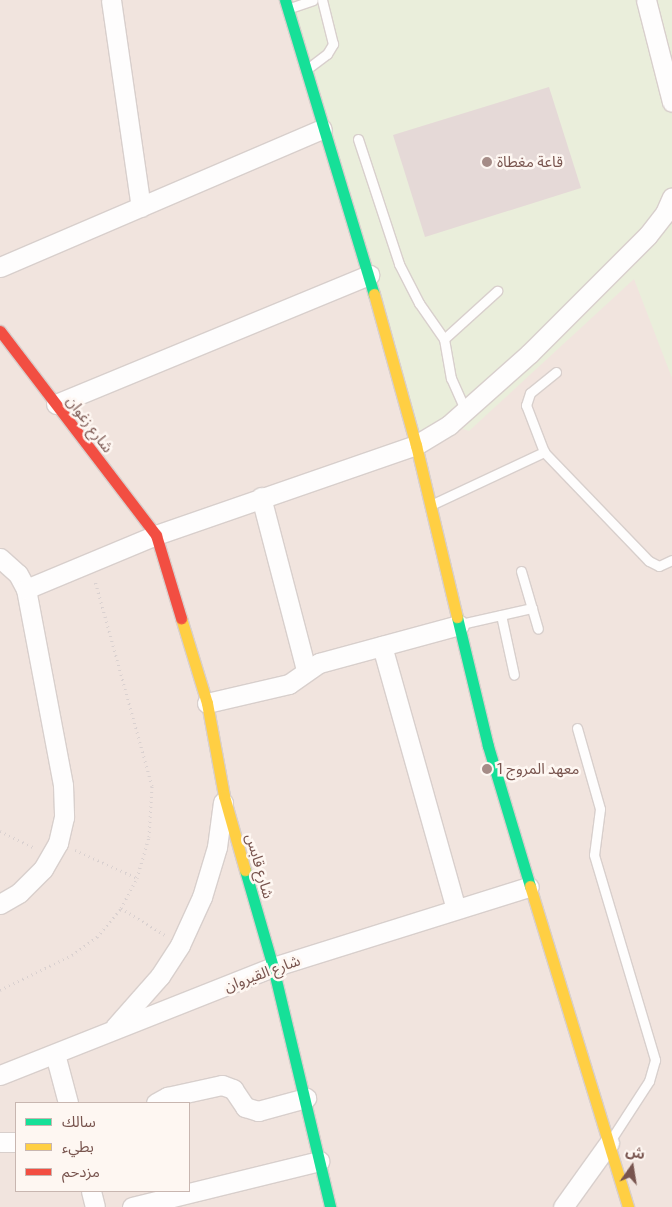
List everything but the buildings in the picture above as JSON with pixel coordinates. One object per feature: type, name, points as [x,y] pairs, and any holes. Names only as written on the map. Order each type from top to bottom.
[{"type":"street","points":[[111,0],[141,207]]},
{"type":"street","points":[[646,0],[672,102]]},
{"type":"street","points":[[286,4],[322,129],[369,275],[416,445],[488,746],[529,887],[628,1207]]},
{"type":"street","points":[[0,267],[322,129]]},
{"type":"street","points":[[26,589],[89,561],[156,535],[261,497],[416,445],[466,411],[529,354],[648,235],[665,213],[672,197]]},
{"type":"street","points":[[56,404],[369,275]]},
{"type":"street","name":"شارع زغوان","points":[[0,330],[156,535]]},
{"type":"street","points":[[261,497],[306,670]]},
{"type":"street","name":"شارع قابس","points":[[156,535],[206,703],[224,796],[273,967],[306,1098],[330,1207]]},
{"type":"street","points":[[0,558],[18,574],[26,589],[63,785],[64,817],[55,849],[19,893],[0,904]]},
{"type":"street","points":[[206,703],[289,684],[306,670],[319,663],[459,625]]},
{"type":"street","points":[[382,646],[456,910]]},
{"type":"street","points":[[111,1032],[160,976],[180,945],[202,898],[217,847],[224,796]]},
{"type":"street","name":"شارع القيروان","points":[[0,1075],[273,967],[529,887]]},
{"type":"street","points":[[55,1054],[68,1102]]},
{"type":"street","points":[[158,1102],[167,1097],[222,1085],[233,1089],[246,1107],[258,1111],[306,1098]]},
{"type":"street","points":[[0,1142],[15,1142]]},
{"type":"street","points":[[563,1207],[609,1142]]},
{"type":"street","points":[[132,1207],[319,1161]]},
{"type":"street","points":[[91,1192],[95,1207]]},
{"type":"lane","points":[[286,4],[313,0]]},
{"type":"lane","points":[[305,70],[326,54],[332,44],[322,0]]},
{"type":"lane","points":[[358,139],[407,282],[444,339],[451,378],[466,411]]},
{"type":"lane","points":[[444,339],[497,291]]},
{"type":"lane","points":[[556,372],[530,393],[526,404],[544,452],[649,561],[659,566],[672,560]]},
{"type":"lane","points":[[431,505],[544,452]]},
{"type":"lane","points":[[521,571],[538,629]]},
{"type":"lane","points":[[459,625],[532,608]]},
{"type":"lane","points":[[501,615],[514,675]]},
{"type":"lane","points":[[577,728],[600,809],[594,855],[655,1060],[650,1081],[609,1142]]},
{"type":"path","points":[[0,990],[72,955],[97,937],[121,908],[137,878],[149,837],[152,786],[89,561]]},
{"type":"path","points":[[0,831],[137,878]]},
{"type":"path","points":[[121,908],[180,945]]},
{"type":"shaded area","points":[[0,0],[672,0],[672,1207],[0,1207]]},
{"type":"green space","points":[[282,0],[672,0],[672,378],[634,279],[469,431],[445,423],[419,439]]},
{"type":"traffic: fast","points":[[285,0],[374,294]]},
{"type":"traffic: fast","points":[[457,617],[488,746],[530,886]]},
{"type":"traffic: fast","points":[[245,870],[273,967],[330,1207]]},
{"type":"traffic: slow","points":[[374,294],[416,445],[457,617]]},
{"type":"traffic: slow","points":[[181,618],[207,703],[224,796],[245,870]]},
{"type":"traffic: slow","points":[[530,886],[628,1207]]},
{"type":"traffic: jam","points":[[0,331],[156,535],[181,618]]},
{"type":"place","name":"قاعة مغطاة","points":[[487,162]]},
{"type":"place","name":"معهد المروج 1","points":[[487,769]]}]
